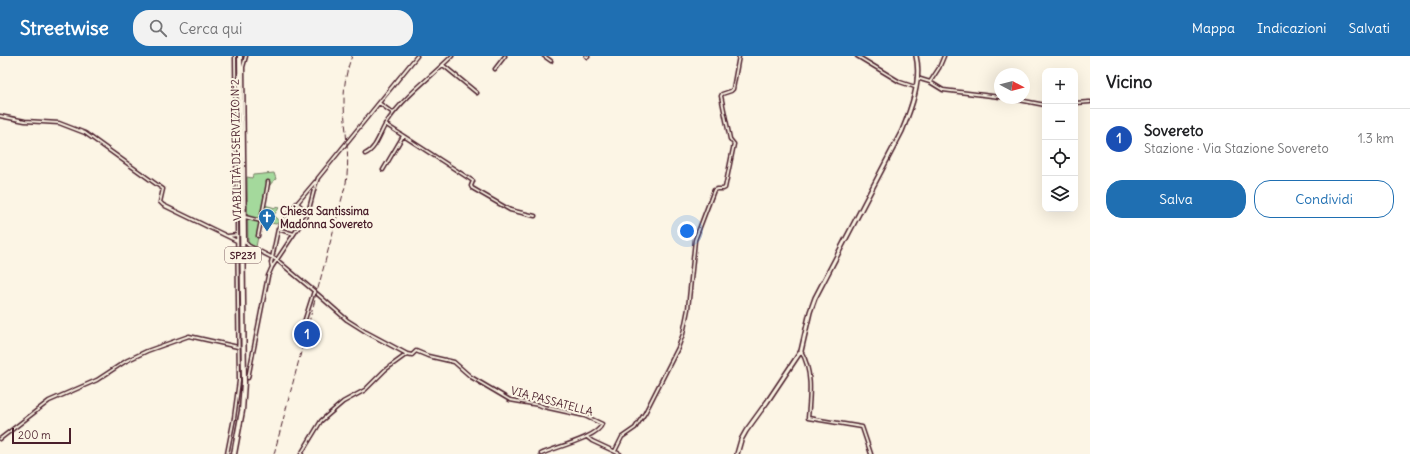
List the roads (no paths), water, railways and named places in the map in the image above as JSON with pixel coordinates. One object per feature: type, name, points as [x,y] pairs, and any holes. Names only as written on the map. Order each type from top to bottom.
[{"type":"highway","name":"SP231","points":[[233,454],[241,376],[237,56]]},
{"type":"main road","points":[[737,454],[741,440],[746,431],[768,402],[801,351],[810,312],[815,298],[902,131],[909,112],[917,78],[918,68],[916,56]]},
{"type":"street","points":[[227,454],[239,381],[237,56]]},
{"type":"street","name":"VIABILITÀ DI SERVIZIO N°2","points":[[246,56],[243,67],[246,244]]},
{"type":"street","points":[[272,267],[272,256],[278,229],[282,221],[417,56]]},
{"type":"street","points":[[365,154],[372,150],[385,124],[393,113],[452,56]]},
{"type":"street","points":[[495,69],[505,56]]},
{"type":"street","points":[[544,56],[552,61]]},
{"type":"street","points":[[615,451],[622,437],[635,428],[645,413],[680,340],[688,309],[695,240],[714,190],[725,188],[734,144],[730,139],[721,96],[722,94],[733,89],[739,56]]},
{"type":"street","points":[[857,56],[900,82],[915,87]]},
{"type":"street","points":[[930,82],[939,68],[944,56]]},
{"type":"street","points":[[443,65],[477,93]]},
{"type":"street","points":[[917,78],[930,82],[943,90],[994,96]]},
{"type":"street","points":[[1030,102],[1042,104]]},
{"type":"street","points":[[1078,103],[1090,102]]},
{"type":"street","points":[[380,103],[393,113]]},
{"type":"street","points":[[0,116],[25,121],[59,123],[85,133],[163,189],[160,202],[163,205],[237,241]]},
{"type":"street","points":[[385,124],[473,181],[471,186],[472,188],[510,210],[535,216]]},
{"type":"street","points":[[384,170],[403,136]]},
{"type":"street","points":[[248,378],[268,276],[272,267],[308,213],[316,180]]},
{"type":"street","points":[[258,236],[268,182]]},
{"type":"street","points":[[297,203],[308,213]]},
{"type":"street","points":[[245,217],[261,221]]},
{"type":"street","points":[[278,229],[294,234]]},
{"type":"street","points":[[228,236],[237,235]]},
{"type":"street","name":"VIA PASSATELLA","points":[[246,244],[272,256],[348,320],[366,332],[406,354],[412,355],[416,351],[428,356],[454,362],[471,377],[510,400],[585,416],[601,424],[601,427],[587,437],[541,454]]},
{"type":"street","points":[[300,335],[314,292]]},
{"type":"street","points":[[0,439],[49,401],[97,380],[123,363],[147,351],[190,336],[238,347]]},
{"type":"street","points":[[801,351],[805,358],[808,370],[810,401],[808,418],[862,427],[871,454]]},
{"type":"street","points":[[301,454],[321,420],[343,402],[365,390],[384,370],[406,354]]},
{"type":"street","points":[[587,437],[592,441],[620,454]]},
{"type":"railway","points":[[274,454],[346,183],[348,166],[344,88],[352,56]]},
{"type":"place","name":"Chiesa Santissima Madonna Sovereto","points":[[267,232]]},
{"type":"place","name":"Sovereto","points":[[307,334]]}]
